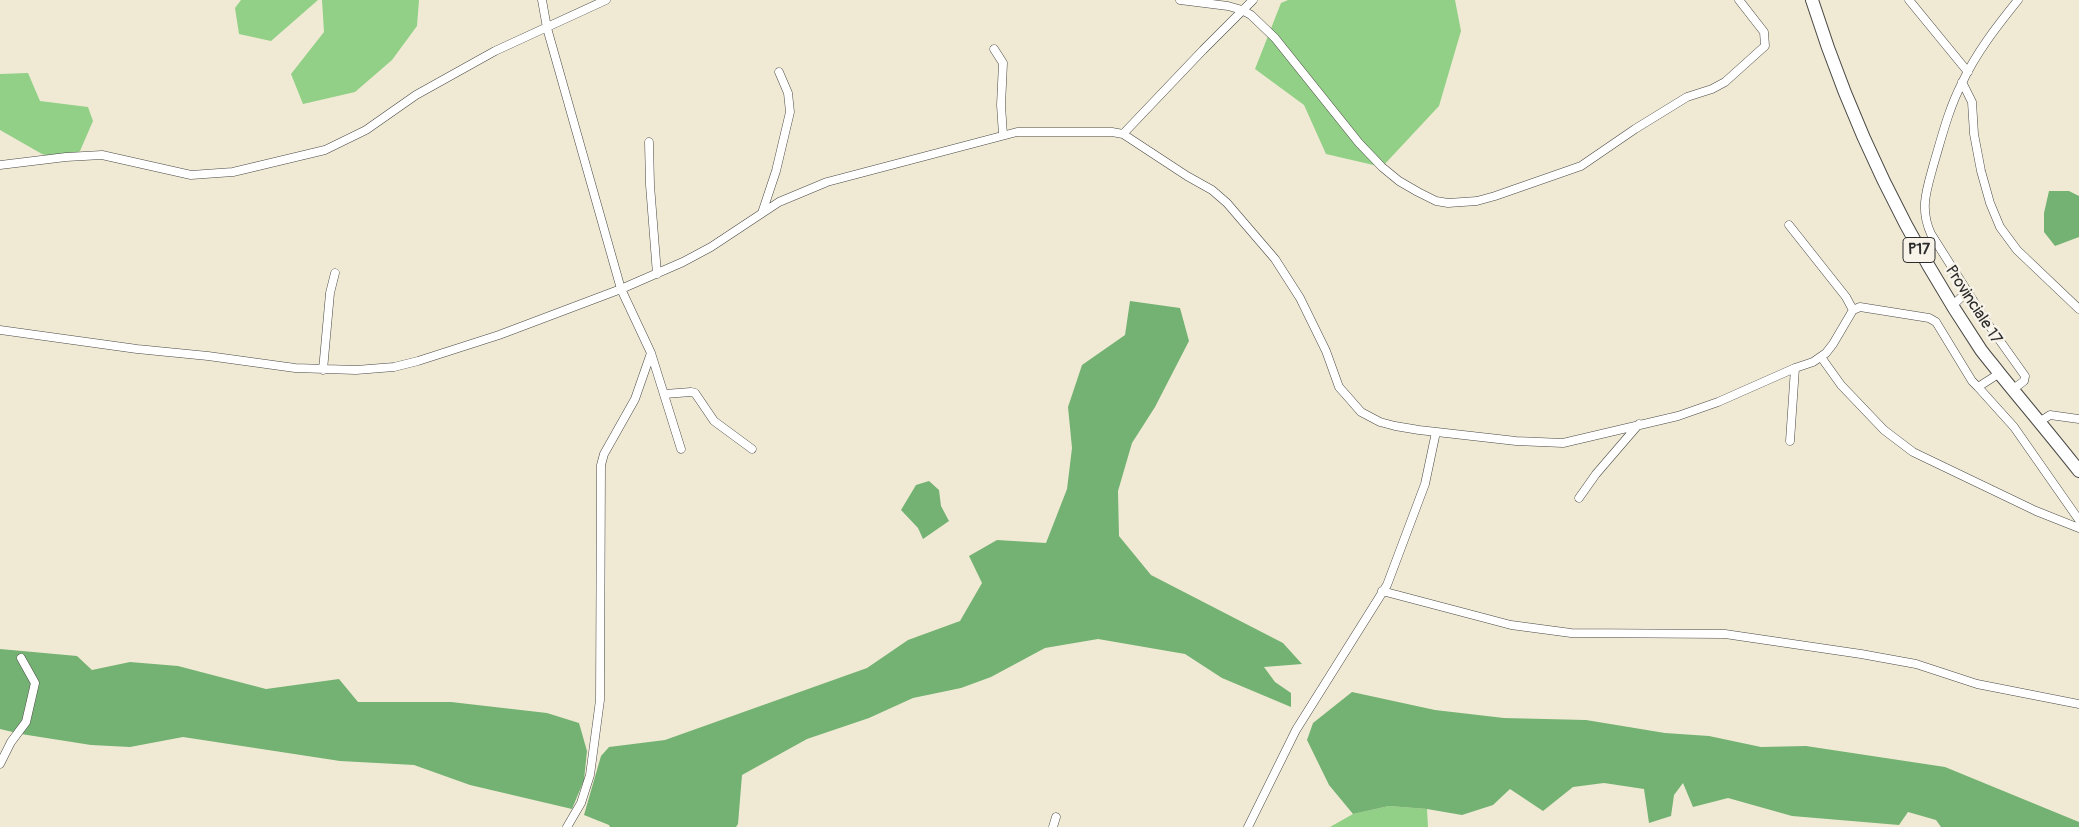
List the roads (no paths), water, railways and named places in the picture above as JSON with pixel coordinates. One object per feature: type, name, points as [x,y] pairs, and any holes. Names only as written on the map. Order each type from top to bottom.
[{"type":"main road","name":"Provinciale 17","points":[[1812,0],[1836,74],[1868,152],[1924,259],[1982,352],[2079,471]]},
{"type":"street","points":[[542,0],[547,28],[622,289],[651,353],[681,449]]},
{"type":"street","points":[[0,165],[66,157],[102,155],[137,161],[191,175],[233,172],[325,150],[366,130],[416,95],[495,51],[606,0]]},
{"type":"street","points":[[1180,0],[1228,6],[1242,10],[1254,18],[1275,38],[1359,143],[1393,176],[1436,201],[1462,203],[1495,196],[1581,166],[1680,101],[1725,82],[1765,46],[1764,32],[1740,0]]},
{"type":"street","points":[[1123,134],[1253,0]]},
{"type":"street","points":[[1909,0],[1968,72]]},
{"type":"street","points":[[2012,390],[2024,381],[2025,376],[1932,234],[1924,212],[1925,198],[1940,141],[1962,82],[1992,32],[2018,0]]},
{"type":"street","points":[[994,49],[1003,63],[1001,112],[1003,135]]},
{"type":"street","points":[[762,213],[776,171],[790,112],[788,93],[779,72]]},
{"type":"street","points":[[1962,82],[1972,102],[1974,134],[1981,171],[1990,203],[2000,227],[2017,250],[2079,309]]},
{"type":"street","points":[[0,330],[145,350],[322,370],[386,368],[418,361],[527,325],[622,289],[711,247],[790,197],[827,182],[1017,132],[1112,132],[1123,134],[1186,176],[1212,190],[1227,203],[1276,260],[1300,298],[1326,351],[1340,386],[1361,412],[1380,422],[1436,432],[1516,441],[1564,442],[1599,435],[1678,416],[1718,402],[1813,362],[1834,344],[1853,310],[1860,307],[1868,307],[1929,318],[1936,322],[1972,381],[2014,427],[2079,520]]},
{"type":"street","points":[[649,142],[650,185],[657,274]]},
{"type":"street","points":[[1789,225],[1846,297],[1853,310]]},
{"type":"street","points":[[322,370],[330,293],[335,273]]},
{"type":"street","points":[[1953,305],[1968,291]]},
{"type":"street","points":[[566,827],[580,802],[590,775],[600,700],[601,465],[604,454],[635,399],[651,353]]},
{"type":"street","points":[[1821,357],[1847,392],[1884,430],[1913,452],[2036,511],[2079,528]]},
{"type":"street","points":[[1790,441],[1795,368]]},
{"type":"street","points":[[1978,387],[2000,373]]},
{"type":"street","points":[[665,394],[695,393],[714,421],[752,449]]},
{"type":"street","points":[[2039,422],[2050,415],[2079,419]]},
{"type":"street","points":[[1579,498],[1596,474],[1640,424]]},
{"type":"street","points":[[1248,827],[1296,730],[1387,585],[1426,484],[1436,432]]},
{"type":"street","points":[[1382,592],[1511,626],[1571,633],[1724,634],[1862,654],[1916,664],[1977,684],[2079,704]]},
{"type":"street","points":[[0,764],[11,742],[26,722],[35,683],[21,658]]},
{"type":"street","points":[[1053,827],[1056,817]]}]
